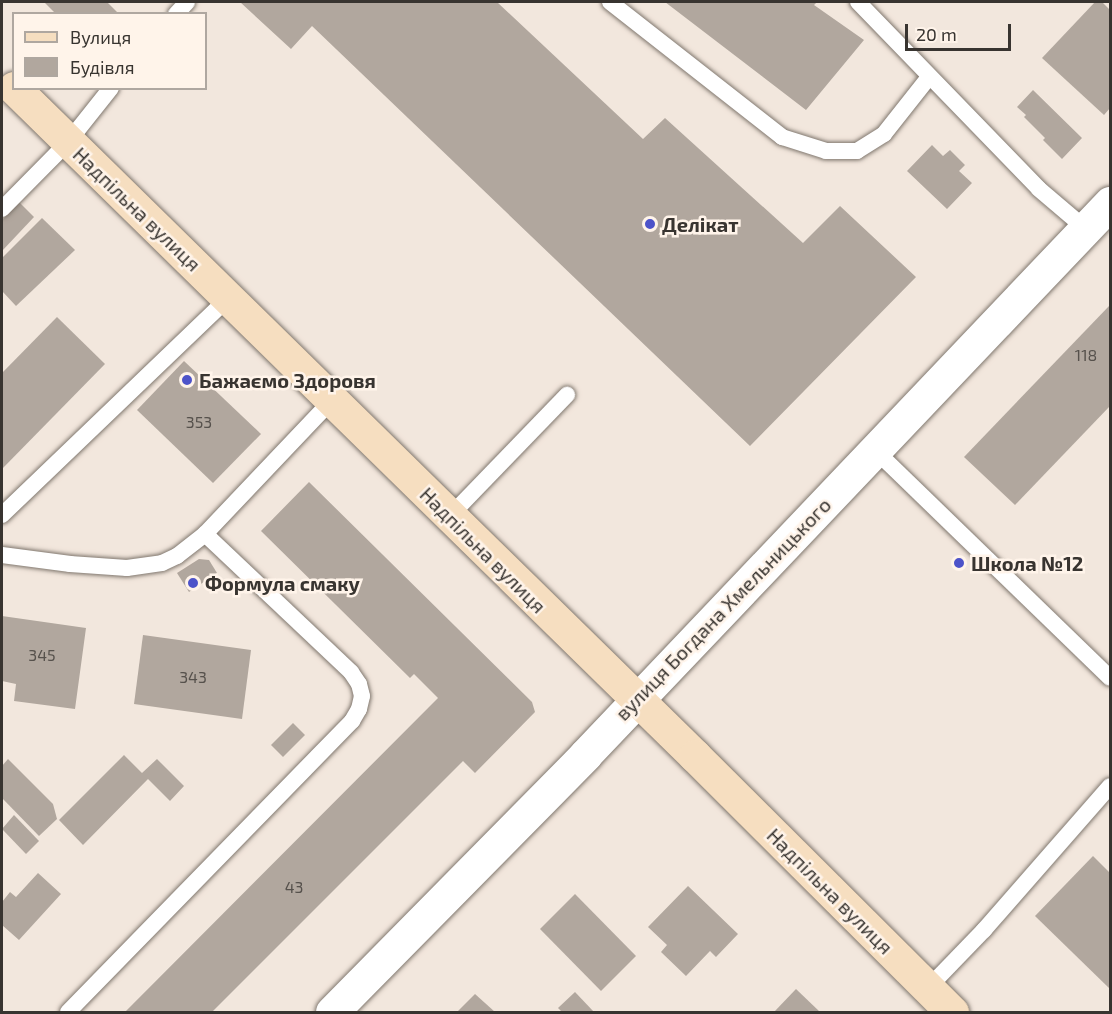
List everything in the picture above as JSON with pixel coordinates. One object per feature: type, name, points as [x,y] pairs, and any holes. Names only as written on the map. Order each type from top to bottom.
[{"type":"main road","name":"Надпільна вулиця","points":[[16,90],[952,1012]]},
{"type":"street","name":"вулиця Богдана Хмельницького","points":[[332,1012],[636,700],[1110,203]]},
{"type":"lane","points":[[610,2],[782,137],[826,151],[857,151],[884,134],[929,77]]},
{"type":"lane","points":[[858,2],[1040,189],[1086,229]]},
{"type":"lane","points":[[2,209],[68,142],[109,90]]},
{"type":"lane","points":[[2,515],[228,298]]},
{"type":"lane","points":[[449,517],[567,395]]},
{"type":"lane","points":[[2,555],[88,566],[139,567],[162,563],[177,556],[206,534],[332,401]]},
{"type":"lane","points":[[875,450],[1110,678]]},
{"type":"lane","points":[[68,1012],[352,721],[359,709],[362,696],[351,672],[206,534]]},
{"type":"lane","points":[[927,988],[984,930],[1110,786]]},
{"type":"building","points":[[44,2],[107,2],[117,12],[54,12]]},
{"type":"building","name":"Делікат","points":[[240,2],[497,2],[643,139],[665,118],[803,243],[840,206],[916,277],[750,446],[312,26],[291,49]]},
{"type":"building","points":[[665,2],[817,2],[814,5],[864,40],[806,110]]},
{"type":"building","points":[[1095,2],[1102,2],[1110,10],[1110,108],[1104,115],[1042,58]]},
{"type":"building","points":[[1033,90],[1082,138],[1062,159],[1043,140],[1045,138],[1017,107]]},
{"type":"building","points":[[932,145],[943,156],[950,150],[965,165],[959,171],[972,183],[947,209],[907,171]]},
{"type":"building","points":[[19,202],[34,217],[2,251],[2,220]]},
{"type":"building","points":[[42,218],[75,250],[16,306],[2,291],[2,258]]},
{"type":"building","points":[[1110,305],[1110,406],[1015,505],[964,457]]},
{"type":"building","points":[[57,317],[105,364],[2,469],[2,373]]},
{"type":"building","points":[[184,361],[261,434],[213,483],[137,410]]},
{"type":"building","points":[[309,482],[532,702],[535,712],[475,773],[463,761],[212,1012],[125,1012],[438,698],[414,674],[410,678],[261,531]]},
{"type":"building","name":"Формула смаку","points":[[199,559],[209,560],[217,573],[189,592],[177,573]]},
{"type":"building","points":[[2,616],[86,628],[75,709],[14,701],[16,684],[2,681]]},
{"type":"building","points":[[143,635],[251,650],[242,719],[134,704]]},
{"type":"building","points":[[293,723],[305,735],[283,757],[271,745]]},
{"type":"building","points":[[124,755],[142,773],[157,759],[184,786],[170,801],[148,779],[83,845],[59,820]]},
{"type":"building","points":[[8,759],[53,804],[57,819],[39,836],[2,798],[2,766]]},
{"type":"building","points":[[14,815],[39,841],[26,854],[2,829]]},
{"type":"building","points":[[1093,856],[1110,873],[1110,989],[1035,916]]},
{"type":"building","points":[[38,873],[61,894],[19,940],[2,925],[2,902],[10,892],[16,897]]},
{"type":"building","points":[[688,886],[738,934],[716,957],[710,951],[686,976],[661,952],[667,945],[648,927]]},
{"type":"building","points":[[575,894],[636,956],[601,991],[540,929]]},
{"type":"building","points":[[796,989],[820,1012],[774,1012]]},
{"type":"building","points":[[575,992],[594,1012],[562,1012],[558,1008]]},
{"type":"building","points":[[475,994],[495,1012],[457,1012]]},
{"type":"place","name":"Делікат","points":[[650,224]]},
{"type":"place","name":"Бажаємо Здоровя","points":[[187,380]]},
{"type":"place","name":"Школа №12","points":[[959,563]]},
{"type":"place","name":"Формула смаку","points":[[193,583]]}]
